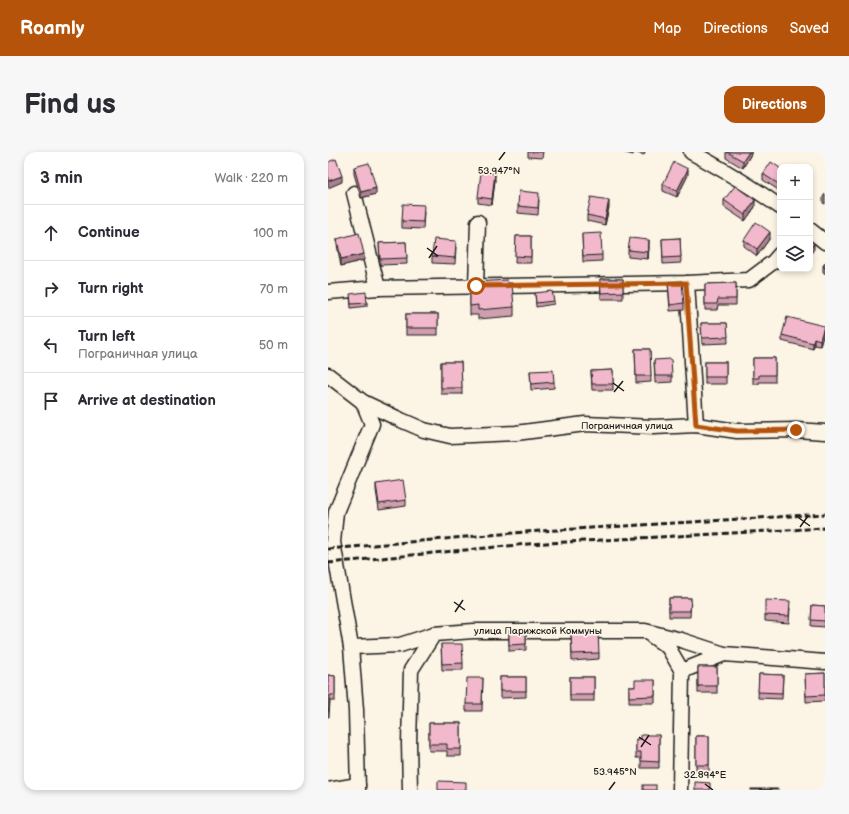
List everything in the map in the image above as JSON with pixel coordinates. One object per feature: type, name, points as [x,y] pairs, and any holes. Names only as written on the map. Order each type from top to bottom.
[{"type":"street","points":[[692,152],[728,172],[777,205]]},
{"type":"street","points":[[354,193],[378,288]]},
{"type":"street","points":[[476,286],[478,222]]},
{"type":"street","points":[[813,232],[825,242]]},
{"type":"street","points":[[328,292],[378,288],[686,283],[749,280],[777,257]]},
{"type":"street","points":[[686,283],[696,425]]},
{"type":"street","name":"Пограничная улица","points":[[328,375],[363,402],[424,430],[450,436],[516,433],[585,424],[654,427],[696,425],[737,431],[796,430],[825,432]]},
{"type":"street","points":[[328,790],[358,787],[356,710],[351,648],[334,580],[332,509],[372,424],[363,402]]},
{"type":"street","points":[[645,631],[668,647],[682,671],[680,790]]},
{"type":"street","name":"улица Парижской Коммуны","points":[[351,648],[400,645],[434,634],[473,632],[645,631],[681,640],[724,654],[825,662]]},
{"type":"street","points":[[410,790],[409,743],[411,670],[434,634]]},
{"type":"street","name":"улица Парижской Коммуны","points":[[682,671],[724,654]]},
{"type":"building","points":[[727,152],[749,152],[743,161]]},
{"type":"building","points":[[336,159],[342,176],[328,181],[328,162]]},
{"type":"building","points":[[674,162],[688,169],[677,191],[663,184]]},
{"type":"building","points":[[771,162],[777,166],[777,183],[763,174]]},
{"type":"building","points":[[369,163],[376,188],[361,192],[354,167]]},
{"type":"building","points":[[481,172],[495,173],[492,199],[478,197]]},
{"type":"building","points":[[735,186],[755,200],[745,215],[724,200]]},
{"type":"building","points":[[519,191],[539,193],[538,208],[518,206]]},
{"type":"building","points":[[591,197],[609,200],[605,219],[587,215]]},
{"type":"building","points":[[403,204],[424,205],[423,222],[402,221]]},
{"type":"building","points":[[756,222],[770,232],[757,249],[744,240]]},
{"type":"building","points":[[359,233],[364,254],[341,259],[337,239]]},
{"type":"building","points":[[601,233],[602,255],[583,256],[582,234]]},
{"type":"building","points":[[516,236],[531,236],[531,257],[515,256]]},
{"type":"building","points":[[630,238],[649,240],[648,252],[628,250]]},
{"type":"building","points":[[680,238],[681,257],[663,258],[662,239]]},
{"type":"building","points":[[434,239],[456,241],[455,258],[432,256]]},
{"type":"building","points":[[406,242],[407,258],[380,259],[379,243]]},
{"type":"building","points":[[600,279],[623,279],[623,292],[601,293]]},
{"type":"building","points":[[507,280],[508,283],[512,283],[514,307],[478,310],[478,305],[470,306],[470,293],[477,292],[476,282]]},
{"type":"building","points":[[682,281],[684,303],[670,305],[668,282]]},
{"type":"building","points":[[736,283],[736,299],[718,299],[717,304],[705,304],[705,284]]},
{"type":"building","points":[[552,291],[554,301],[536,303],[535,293]]},
{"type":"building","points":[[366,292],[367,303],[351,304],[350,294]]},
{"type":"building","points":[[406,314],[438,314],[438,328],[406,328]]},
{"type":"building","points":[[787,317],[824,326],[820,340],[814,338],[813,343],[782,335]]},
{"type":"building","points":[[701,323],[727,323],[728,337],[702,338]]},
{"type":"building","points":[[635,349],[650,349],[651,376],[636,376]]},
{"type":"building","points":[[753,358],[775,358],[775,375],[759,375],[759,378],[753,378]]},
{"type":"building","points":[[671,359],[672,376],[655,376],[654,360]]},
{"type":"building","points":[[441,362],[461,362],[462,388],[441,388]]},
{"type":"building","points":[[705,362],[726,362],[726,377],[705,377]]},
{"type":"building","points":[[553,370],[554,382],[531,384],[530,371]]},
{"type":"building","points":[[613,370],[613,384],[592,384],[591,371]]},
{"type":"building","points":[[403,480],[406,500],[379,504],[376,484]]},
{"type":"building","points":[[669,598],[691,598],[690,611],[669,611]]},
{"type":"building","points":[[765,600],[790,601],[789,616],[765,615]]},
{"type":"building","points":[[812,605],[825,606],[825,621],[811,620]]},
{"type":"building","points":[[509,630],[526,630],[526,644],[509,645]]},
{"type":"building","points":[[598,633],[599,653],[572,654],[571,634]]},
{"type":"building","points":[[441,644],[462,644],[463,663],[442,664]]},
{"type":"building","points":[[698,667],[717,667],[717,686],[698,686]]},
{"type":"building","points":[[825,673],[825,695],[806,696],[805,674]]},
{"type":"building","points":[[759,674],[783,675],[782,693],[758,692]]},
{"type":"building","points":[[328,675],[335,676],[335,695],[330,695],[329,711],[328,711]]},
{"type":"building","points":[[500,677],[526,677],[526,691],[500,691]]},
{"type":"building","points":[[570,677],[594,677],[594,695],[570,695]]},
{"type":"building","points":[[467,678],[483,678],[482,704],[466,704]]},
{"type":"building","points":[[635,680],[655,680],[655,696],[629,697],[629,687],[635,687]]},
{"type":"building","points":[[429,723],[461,723],[461,749],[447,749],[447,744],[429,744]]},
{"type":"building","points":[[641,735],[659,735],[659,762],[641,761],[641,752],[636,752],[636,739],[641,739]]},
{"type":"building","points":[[696,736],[709,736],[709,765],[696,765]]},
{"type":"building","points":[[438,781],[466,782],[466,790],[438,790]]},
{"type":"building","points":[[695,782],[710,783],[710,790],[695,790]]},
{"type":"building","points":[[643,785],[656,785],[656,790],[643,790]]},
{"type":"building","points":[[778,789],[778,790],[751,790]]},
{"type":"railway","points":[[328,549],[524,532],[825,514]]},
{"type":"railway","points":[[328,563],[528,544],[825,528]]},
{"type":"route","points":[[476,286],[686,283],[696,425],[737,431],[796,430]]}]
